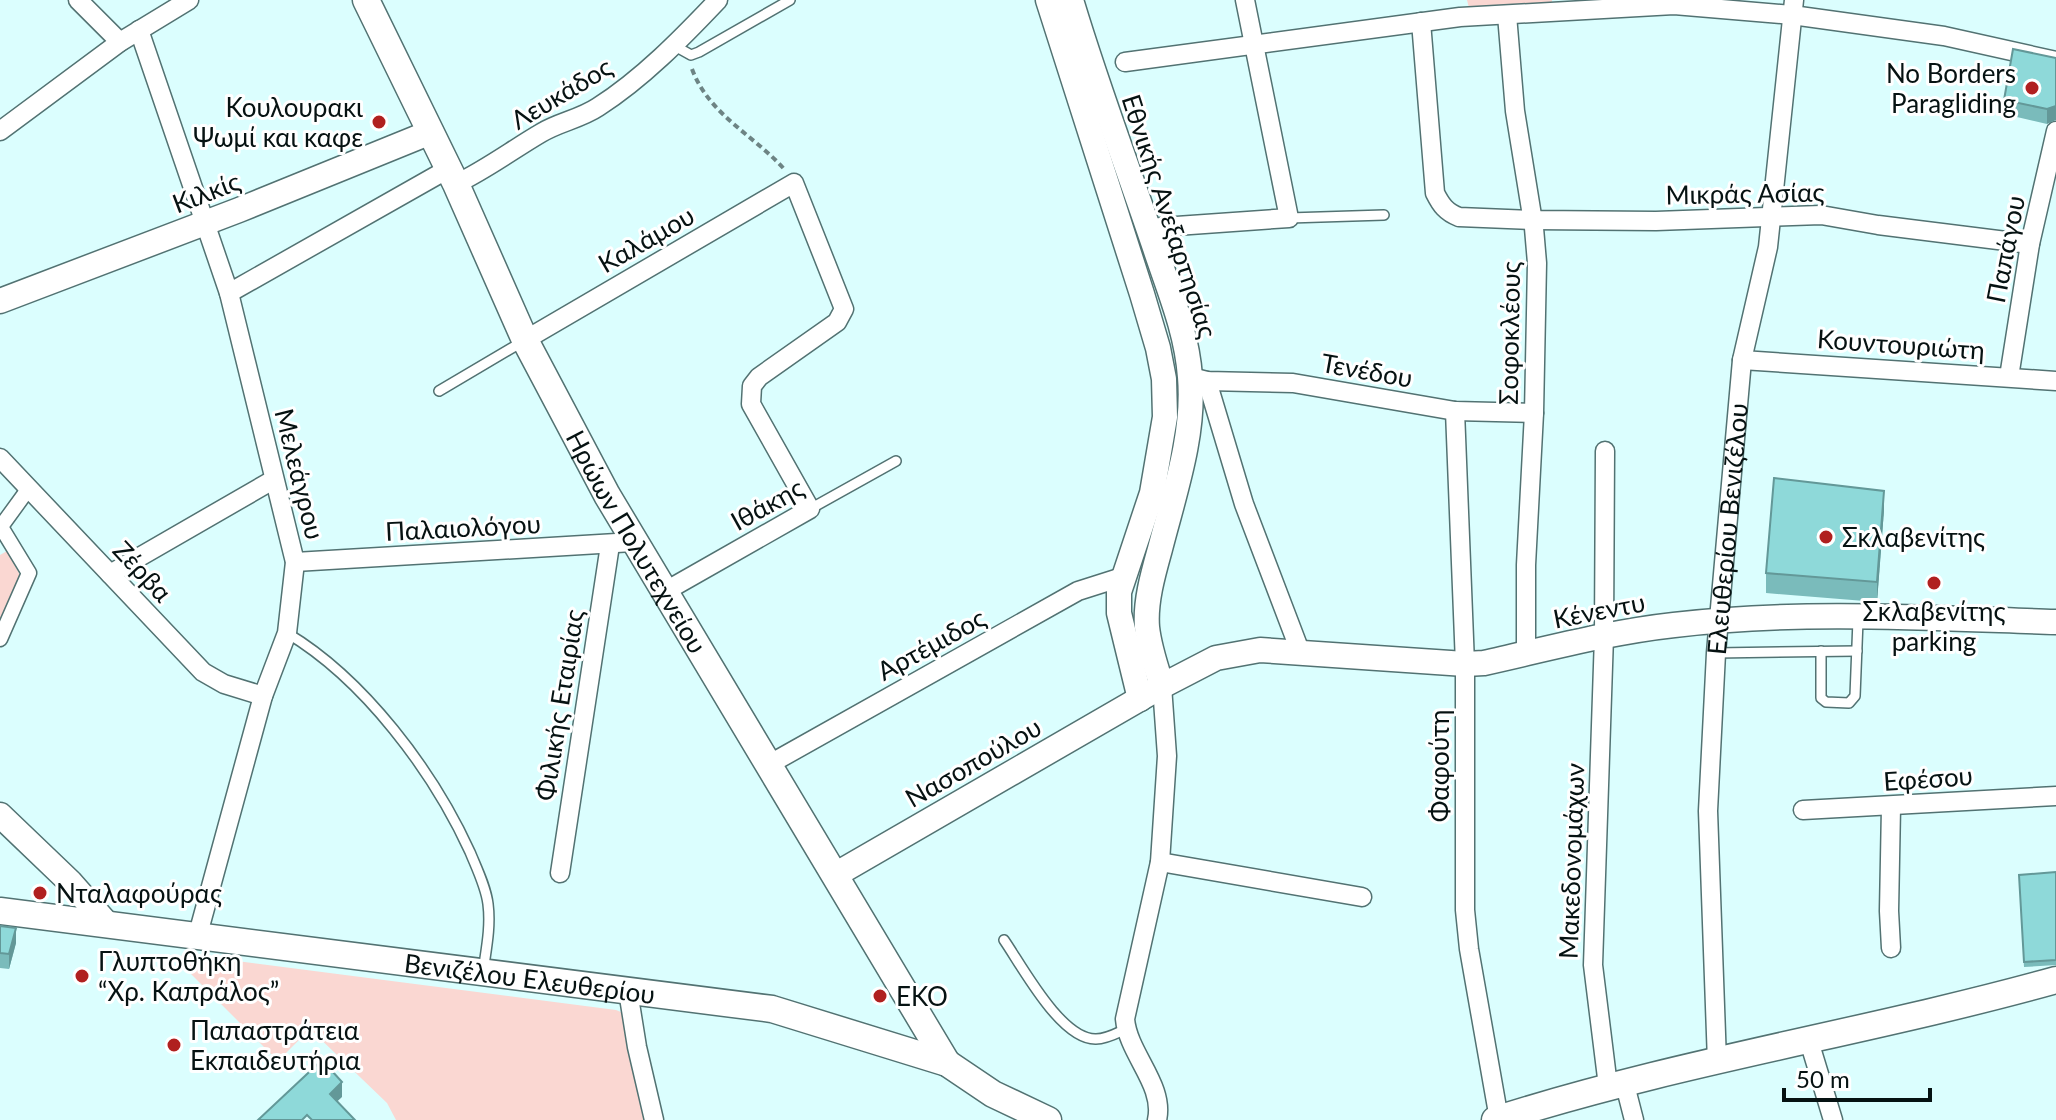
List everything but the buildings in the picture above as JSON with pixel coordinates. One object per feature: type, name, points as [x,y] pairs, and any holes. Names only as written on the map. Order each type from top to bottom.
[{"type":"main road","name":"Ηρώων Πολυτεχνείου","points":[[366,0],[452,176],[621,543],[664,592],[947,1063]]},
{"type":"main road","points":[[0,911],[107,924]]},
{"type":"main road","name":"Βενιζέλου Ελευθερίου","points":[[107,924],[772,1009],[947,1063]]},
{"type":"main road","points":[[1497,1119],[1616,1084],[1809,1041],[2056,980]]},
{"type":"main road","points":[[947,1063],[993,1094],[1048,1120]]},
{"type":"street","points":[[78,0],[120,42]]},
{"type":"street","points":[[0,131],[120,42],[189,0]]},
{"type":"street","name":"Λευκάδος","points":[[229,293],[452,176],[494,165],[549,128],[595,109],[673,45],[718,0]]},
{"type":"street","points":[[1048,0],[1117,224],[1142,294],[1164,379],[1165,417],[1152,493],[1122,577],[1119,613],[1140,699],[1165,732]]},
{"type":"street","name":"Εθνικής Ανεξαρτησίας","points":[[1071,0],[1093,73],[1199,379],[1148,605],[1149,636],[1162,686]]},
{"type":"street","points":[[1148,228],[1289,218],[1245,0]]},
{"type":"street","points":[[1125,62],[1421,22],[1459,9],[1507,15],[1560,5],[1793,8],[2056,61]]},
{"type":"street","name":"Ελευθερίου Βενιζέλου","points":[[1717,1062],[1708,811],[1716,653],[1742,360],[1768,247],[1793,8]]},
{"type":"street","name":"Σοφοκλέους","points":[[1507,15],[1518,135],[1537,263],[1534,413],[1526,565],[1526,653]]},
{"type":"street","name":"Μικράς Ασίας","points":[[1421,22],[1435,193],[1441,205],[1459,217],[1656,221],[1821,215],[2030,244]]},
{"type":"street","name":"Μελεάγρου","points":[[139,30],[229,293],[295,562],[287,633],[263,696],[198,934]]},
{"type":"street","name":"Παπάγου","points":[[2009,377],[2030,244],[2056,131]]},
{"type":"street","name":"Κιλκίς","points":[[0,301],[431,132]]},
{"type":"street","points":[[794,183],[844,309],[837,322],[759,377],[750,394],[751,404],[810,509]]},
{"type":"street","name":"Καλάμου","points":[[525,340],[794,183]]},
{"type":"street","name":"Κουντουριώτη","points":[[1742,360],[2056,381]]},
{"type":"street","points":[[1199,379],[1300,651]]},
{"type":"street","name":"Τενέδου","points":[[1199,379],[1293,383],[1455,411],[1534,413]]},
{"type":"street","name":"Φαφούτη","points":[[1455,411],[1465,664],[1465,910],[1497,1119]]},
{"type":"street","name":"Μακεδονομάχων","points":[[1605,451],[1604,636],[1593,965],[1616,1084],[1634,1120]]},
{"type":"street","name":"Ζέρβα","points":[[0,458],[203,672],[224,684],[263,696]]},
{"type":"street","points":[[110,574],[273,480]]},
{"type":"street","points":[[0,639],[29,573],[0,527],[29,488]]},
{"type":"street","name":"Ιθάκης","points":[[664,592],[810,509]]},
{"type":"street","name":"Παλαιολόγου","points":[[295,562],[621,543]]},
{"type":"street","name":"Φιλικής Εταιρίας","points":[[560,873],[621,543]]},
{"type":"street","name":"Αρτέμιδος","points":[[768,765],[1078,591],[1122,577]]},
{"type":"street","name":"Κένεντυ","points":[[1162,686],[1216,658],[1260,650],[1465,664],[1484,663],[1604,636],[1720,621],[1859,616],[2056,622]]},
{"type":"street","points":[[1157,1120],[1159,1110],[1151,1081],[1126,1029],[1125,1010],[1160,862],[1167,756],[1162,686]]},
{"type":"street","name":"Νασοπούλου","points":[[835,875],[1162,686]]},
{"type":"street","name":"Εφέσου","points":[[1803,810],[2056,796]]},
{"type":"street","points":[[1891,807],[1891,948]]},
{"type":"street","points":[[0,815],[70,882],[107,924]]},
{"type":"street","points":[[1160,862],[1362,897]]},
{"type":"street","points":[[628,991],[637,1047],[656,1119]]},
{"type":"street","points":[[1809,1041],[1833,1120]]},
{"type":"lane","points":[[673,45],[691,55],[709,48],[790,0]]},
{"type":"lane","points":[[1289,218],[1384,215]]},
{"type":"lane","points":[[439,391],[525,340]]},
{"type":"lane","name":"Ιθάκης","points":[[810,509],[896,461]]},
{"type":"lane","points":[[1821,651],[1821,698],[1826,702],[1849,703],[1855,696],[1859,616]]},
{"type":"lane","points":[[287,633],[316,650],[375,708],[454,818],[488,902],[489,927],[483,972]]},
{"type":"lane","points":[[1716,653],[1857,651]]},
{"type":"lane","points":[[1004,940],[1056,1016],[1070,1028],[1094,1040],[1126,1029]]},
{"type":"path","points":[[691,55],[691,66],[705,94],[720,112],[773,157],[794,183]]},
{"type":"shaded area","points":[[1467,0],[1552,0],[1552,2],[1469,8]]},
{"type":"shaded area","points":[[7,551],[20,575],[0,626],[0,555]]},
{"type":"shaded area","points":[[183,954],[616,1010],[628,1015],[647,1120],[396,1120],[387,1103],[310,1029],[278,1061],[177,960]]},
{"type":"place","name":"No Borders Paragliding","points":[[2032,88]]},
{"type":"place","name":"Κουλουρακι Ψωμί και καφε","points":[[379,122]]},
{"type":"place","name":"Σκλαβενίτης","points":[[1826,537]]},
{"type":"place","name":"Σκλαβενίτης parking","points":[[1934,583]]},
{"type":"place","name":"Νταλαφούρας","points":[[40,893]]},
{"type":"place","name":"Γλυπτοθήκη “Χρ. Καπράλος”","points":[[82,976]]},
{"type":"place","name":"EKO","points":[[880,996]]},
{"type":"place","name":"Παπαστράτεια Εκπαιδευτήρια","points":[[174,1045]]}]
